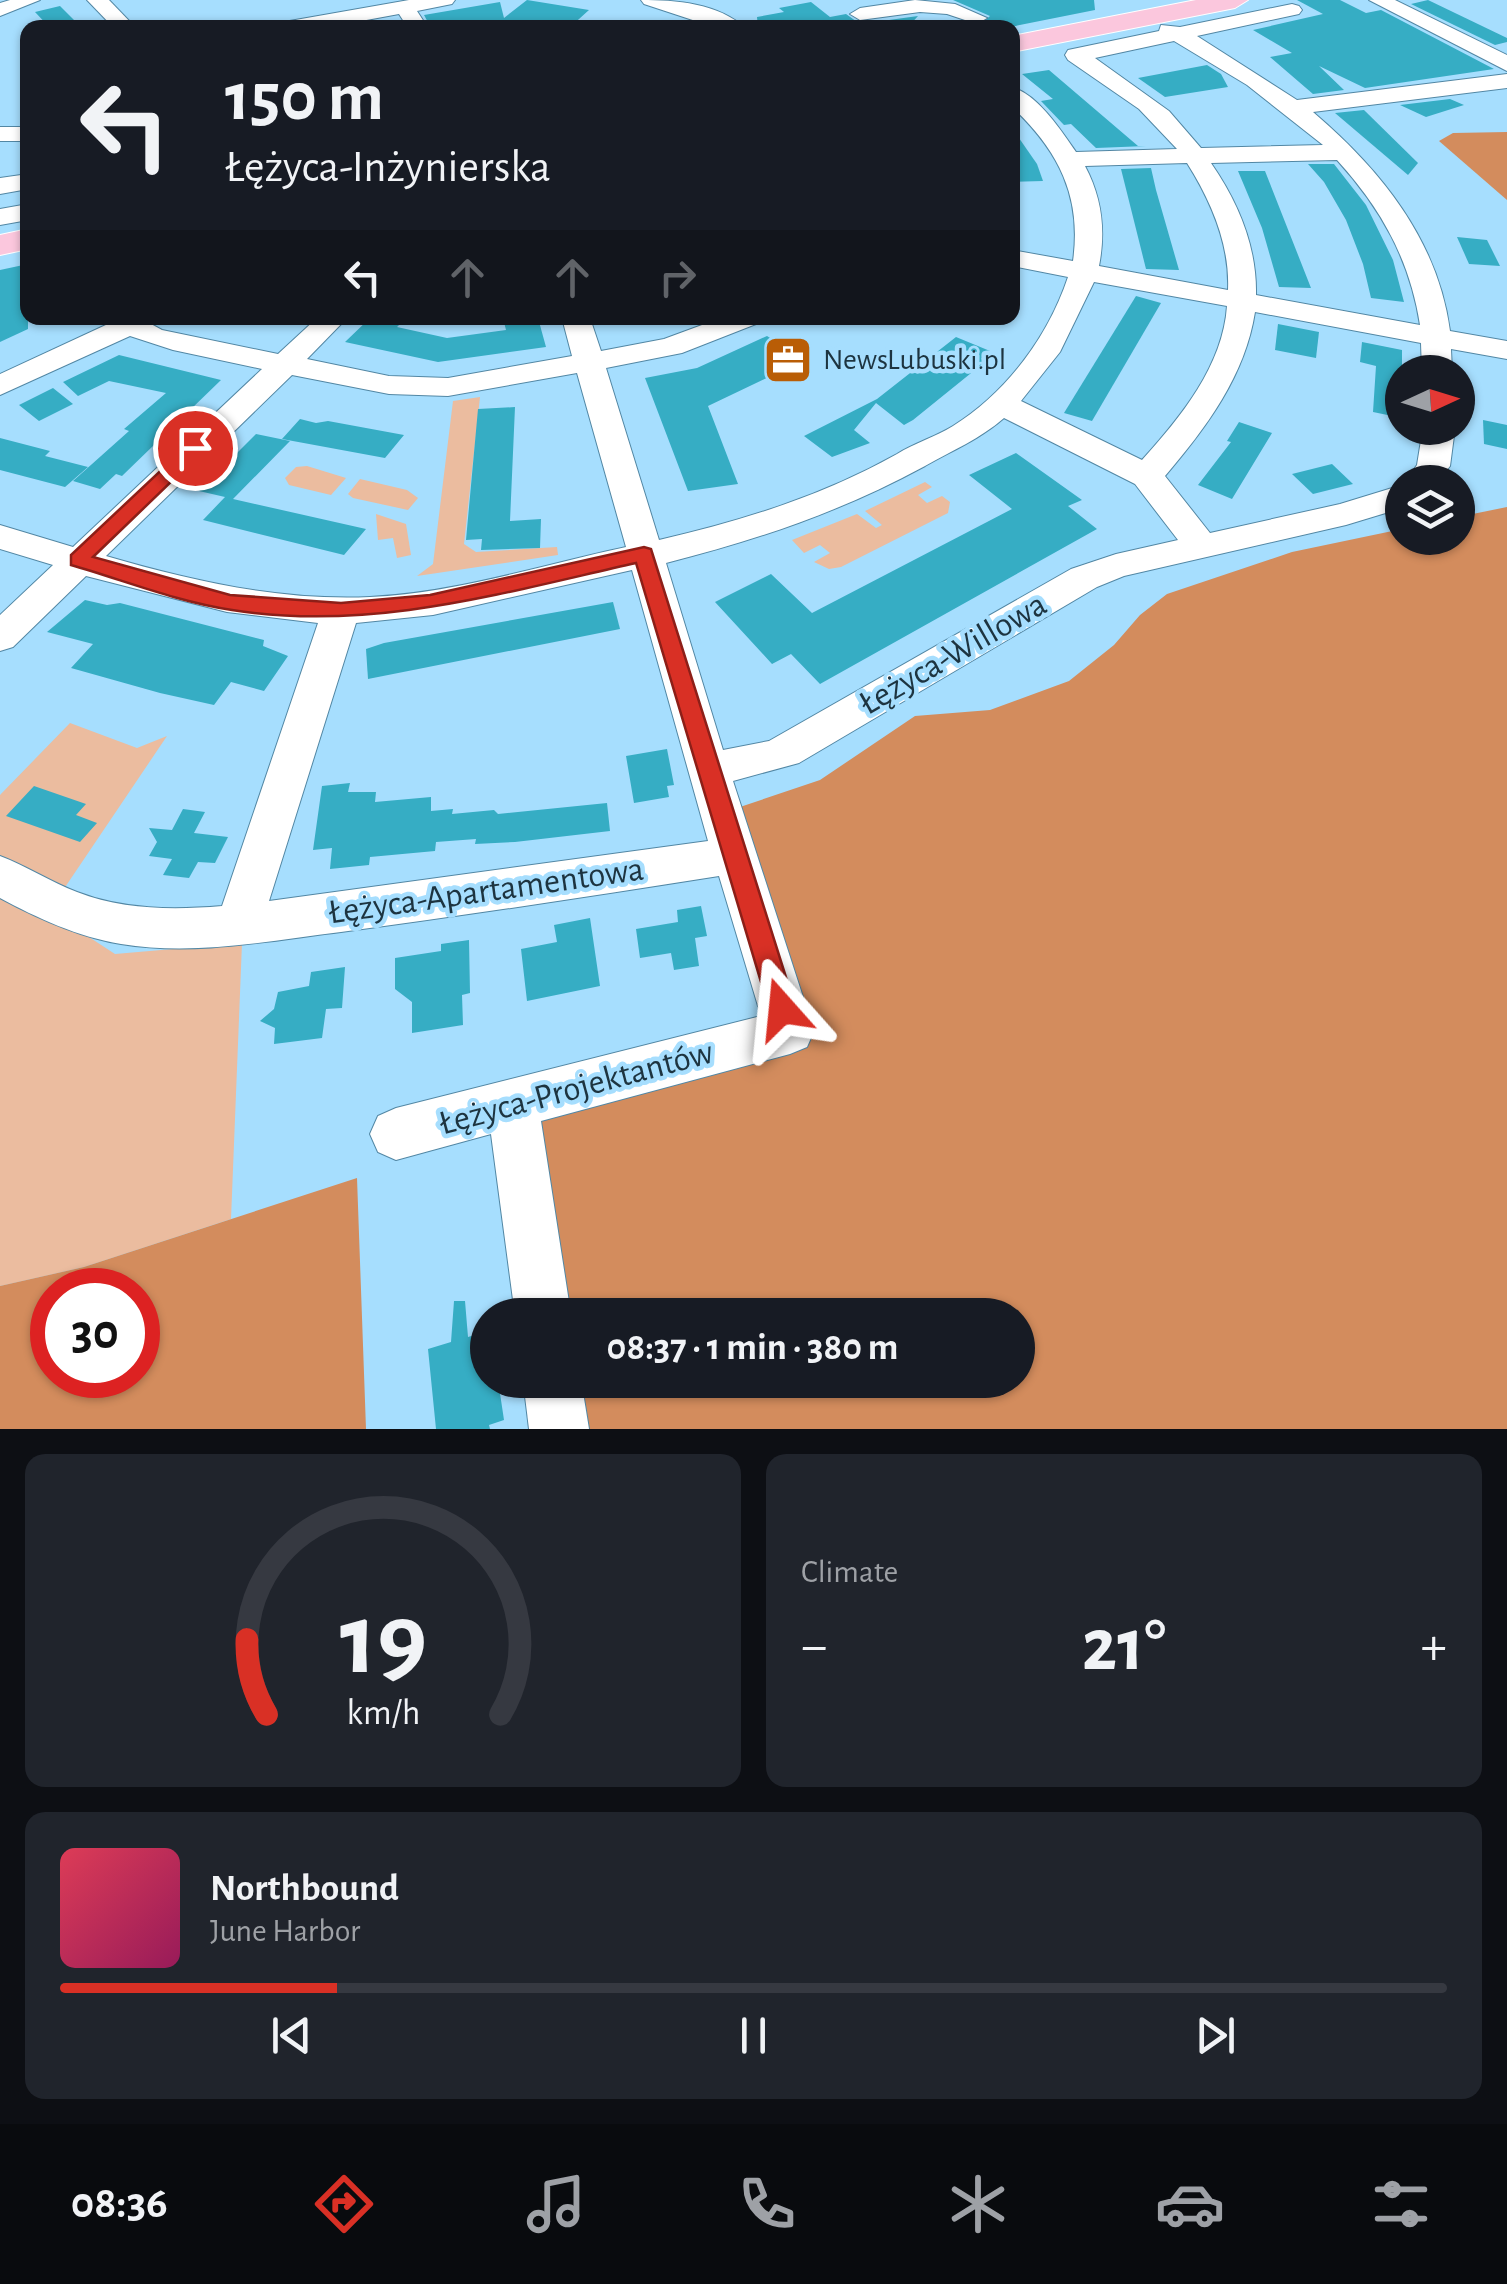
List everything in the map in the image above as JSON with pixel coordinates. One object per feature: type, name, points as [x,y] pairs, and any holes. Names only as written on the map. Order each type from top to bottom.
[{"type":"main road","points":[[1020,42],[1235,0]]},
{"type":"street","points":[[0,10],[30,0]]},
{"type":"street","points":[[97,0],[118,20]]},
{"type":"street","points":[[324,20],[445,0]]},
{"type":"street","points":[[651,0],[717,20]]},
{"type":"street","points":[[840,0],[866,20]]},
{"type":"street","points":[[870,20],[935,0],[954,3],[977,18]]},
{"type":"street","points":[[1379,0],[1507,64]]},
{"type":"street","points":[[1147,476],[1203,410],[1228,364],[1245,302],[1228,216],[1192,154],[1140,99],[1076,54],[1292,10]]},
{"type":"street","points":[[1146,18],[1212,52],[1294,107],[1374,184],[1398,222],[1430,298],[1436,355]]},
{"type":"street","points":[[1294,107],[1507,81]]},
{"type":"street","points":[[0,537],[230,603],[341,611],[430,602],[644,554],[767,522],[866,485],[966,432],[999,403],[1047,352],[1060,332],[1085,272],[1092,238],[1085,196],[1073,159],[1056,136],[1020,102]]},
{"type":"street","points":[[1073,159],[1344,152]]},
{"type":"street","points":[[1020,260],[1507,350]]},
{"type":"street","points":[[0,386],[116,325]]},
{"type":"street","points":[[131,325],[152,336],[285,365],[389,385],[431,387],[671,347],[728,325]]},
{"type":"street","points":[[0,637],[327,325]]},
{"type":"street","name":"Łężyca-Projektantów","points":[[396,1134],[513,1107],[790,1032],[578,325]]},
{"type":"street","points":[[999,403],[1147,476],[1201,546]]},
{"type":"street","name":"Łężyca-Willowa","points":[[708,768],[752,764],[784,752],[1084,578],[1120,564],[1346,514],[1385,501]]},
{"type":"street","points":[[238,925],[341,611]]},
{"type":"street","name":"Łężyca-Apartamentowa","points":[[0,875],[38,898],[117,924],[148,928],[238,925],[492,894],[734,855]]},
{"type":"street","points":[[513,1107],[540,1298]]},
{"type":"street","points":[[555,1398],[559,1429]]},
{"type":"shaded area","points":[[1507,132],[1507,200],[1439,141],[1453,133]]},
{"type":"shaded area","points":[[480,397],[464,544],[476,552],[557,547],[558,555],[417,576],[433,564],[453,401]]},
{"type":"shaded area","points":[[307,466],[346,478],[331,495],[289,485],[285,478],[296,467]]},
{"type":"shaded area","points":[[360,479],[407,490],[418,498],[408,510],[353,498],[348,494]]},
{"type":"shaded area","points":[[925,482],[932,487],[918,495],[927,503],[942,496],[950,502],[948,513],[841,567],[829,569],[814,562],[830,553],[820,545],[804,553],[792,540],[857,514],[876,528],[882,525],[865,511]]},
{"type":"shaded area","points":[[1507,507],[1507,1429],[560,1429],[555,1398],[1035,1398],[1035,1298],[539,1298],[519,1131],[547,1097],[779,1026],[740,807],[820,780],[915,716],[990,710],[1069,681],[1167,594],[1292,552],[1385,533],[1385,555],[1475,555],[1475,514]]},
{"type":"shaded area","points":[[376,514],[406,524],[411,555],[397,558],[393,538],[378,540]]},
{"type":"shaded area","points":[[70,723],[137,748],[167,736],[49,911],[115,954],[242,943],[231,1219],[84,1267],[30,1268],[30,1279],[0,1286],[0,795]]},
{"type":"shaded area","points":[[357,1178],[366,1429],[0,1429],[0,1286],[30,1279],[30,1398],[160,1398],[160,1268],[80,1268]]},
{"type":"building","points":[[527,0],[589,10],[578,20],[427,20],[424,15],[500,2],[504,18]]},
{"type":"building","points":[[953,0],[1094,0],[1095,10],[1020,25],[1020,20],[985,20],[990,16]]},
{"type":"building","points":[[1297,0],[1340,0],[1366,13],[1381,10],[1494,69],[1365,88],[1319,66],[1344,90],[1313,94],[1270,57],[1292,53],[1253,30],[1323,14]]},
{"type":"building","points":[[1428,0],[1507,38],[1507,42],[1495,45],[1411,4]]},
{"type":"building","points":[[811,2],[830,17],[846,14],[854,20],[757,20],[784,12],[779,8]]},
{"type":"building","points":[[60,6],[74,20],[42,20],[35,12]]},
{"type":"building","points":[[1207,65],[1221,74],[1228,87],[1165,97],[1138,78]]},
{"type":"building","points":[[1049,70],[1138,146],[1146,146],[1096,148],[1071,124],[1064,125],[1041,101],[1053,99],[1022,74]]},
{"type":"building","points":[[1450,99],[1464,105],[1426,117],[1400,105]]},
{"type":"building","points":[[1364,110],[1418,163],[1408,175],[1335,113]]},
{"type":"building","points":[[1020,140],[1037,164],[1043,181],[1020,182]]},
{"type":"building","points":[[1308,164],[1334,164],[1366,205],[1393,260],[1404,302],[1371,298],[1346,220],[1324,182]]},
{"type":"building","points":[[1151,168],[1179,270],[1146,269],[1121,169]]},
{"type":"building","points":[[1238,171],[1265,171],[1311,288],[1279,287],[1262,228]]},
{"type":"building","points":[[1457,237],[1487,240],[1500,266],[1469,264]]},
{"type":"building","points":[[20,266],[20,325],[28,325],[28,329],[0,342],[0,270]]},
{"type":"building","points":[[1136,296],[1161,303],[1092,421],[1064,413]]},
{"type":"building","points":[[1278,324],[1319,332],[1316,358],[1275,350]]},
{"type":"building","points":[[363,325],[399,325],[447,338],[506,330],[505,325],[540,325],[546,347],[438,362],[345,342]]},
{"type":"building","points":[[767,336],[804,360],[708,406],[738,484],[688,491],[645,378],[697,368]]},
{"type":"building","points":[[956,337],[990,351],[981,359],[986,361],[913,420],[904,425],[876,403],[854,430],[870,443],[832,457],[804,436],[877,399]]},
{"type":"building","points":[[1362,342],[1402,350],[1402,355],[1385,355],[1385,414],[1373,412],[1376,366],[1360,362]]},
{"type":"building","points":[[119,355],[221,380],[122,476],[116,474],[100,489],[73,481],[166,393],[109,381],[78,396],[63,382]]},
{"type":"building","points":[[53,388],[73,404],[39,421],[19,405]]},
{"type":"building","points":[[515,407],[510,521],[541,519],[540,548],[481,550],[482,539],[466,540],[478,409]]},
{"type":"building","points":[[300,419],[404,435],[385,458],[282,439]]},
{"type":"building","points":[[1483,420],[1507,425],[1507,449],[1484,444]]},
{"type":"building","points":[[1239,422],[1272,433],[1232,499],[1198,485],[1231,442],[1227,441]]},
{"type":"building","points":[[256,434],[290,441],[233,499],[366,529],[344,555],[203,520],[225,497],[199,491]]},
{"type":"building","points":[[0,438],[50,451],[45,456],[88,467],[65,487],[0,470]]},
{"type":"building","points":[[1016,453],[1082,500],[1068,506],[1097,529],[820,684],[791,654],[772,664],[715,602],[771,574],[812,613],[1012,509],[969,475]]},
{"type":"building","points":[[1332,464],[1353,484],[1313,494],[1292,474]]},
{"type":"building","points":[[85,600],[107,605],[120,603],[264,640],[263,646],[288,656],[264,691],[231,682],[214,705],[160,693],[71,668],[93,644],[47,632]]},
{"type":"building","points":[[613,602],[620,629],[368,679],[366,649],[384,643]]},
{"type":"building","points":[[667,749],[674,785],[667,786],[669,797],[634,803],[626,756]]},
{"type":"building","points":[[350,783],[348,792],[376,792],[375,802],[431,797],[431,811],[453,809],[452,814],[494,810],[498,814],[607,803],[610,831],[515,842],[436,842],[435,851],[370,857],[369,865],[330,869],[332,848],[313,850],[322,786]]},
{"type":"building","points":[[34,786],[86,804],[76,815],[97,823],[80,842],[6,816]]},
{"type":"building","points":[[183,809],[205,812],[194,833],[228,837],[215,863],[198,862],[189,878],[163,875],[172,859],[149,856],[157,842],[149,828],[172,830]]},
{"type":"building","points":[[701,906],[707,936],[695,938],[699,966],[674,970],[671,953],[640,958],[636,929],[678,922],[677,910]]},
{"type":"building","points":[[590,918],[600,986],[527,1001],[521,949],[557,942],[554,925]]},
{"type":"building","points":[[469,940],[470,993],[462,995],[463,1025],[412,1033],[412,1002],[395,989],[395,958],[441,951],[441,944]]},
{"type":"building","points":[[345,967],[342,1008],[326,1009],[322,1038],[274,1044],[275,1028],[260,1021],[274,1009],[278,992],[309,986],[311,972]]},
{"type":"building","points":[[454,1301],[465,1301],[470,1336],[470,1398],[501,1398],[504,1420],[489,1425],[490,1429],[436,1429],[428,1349],[451,1342]]},
{"type":"place","name":"NewsLubuski.pl","points":[[788,360]]},
{"type":"route","points":[[195,448],[78,560],[230,603],[341,611],[399,608],[644,554],[782,1009]]}]
